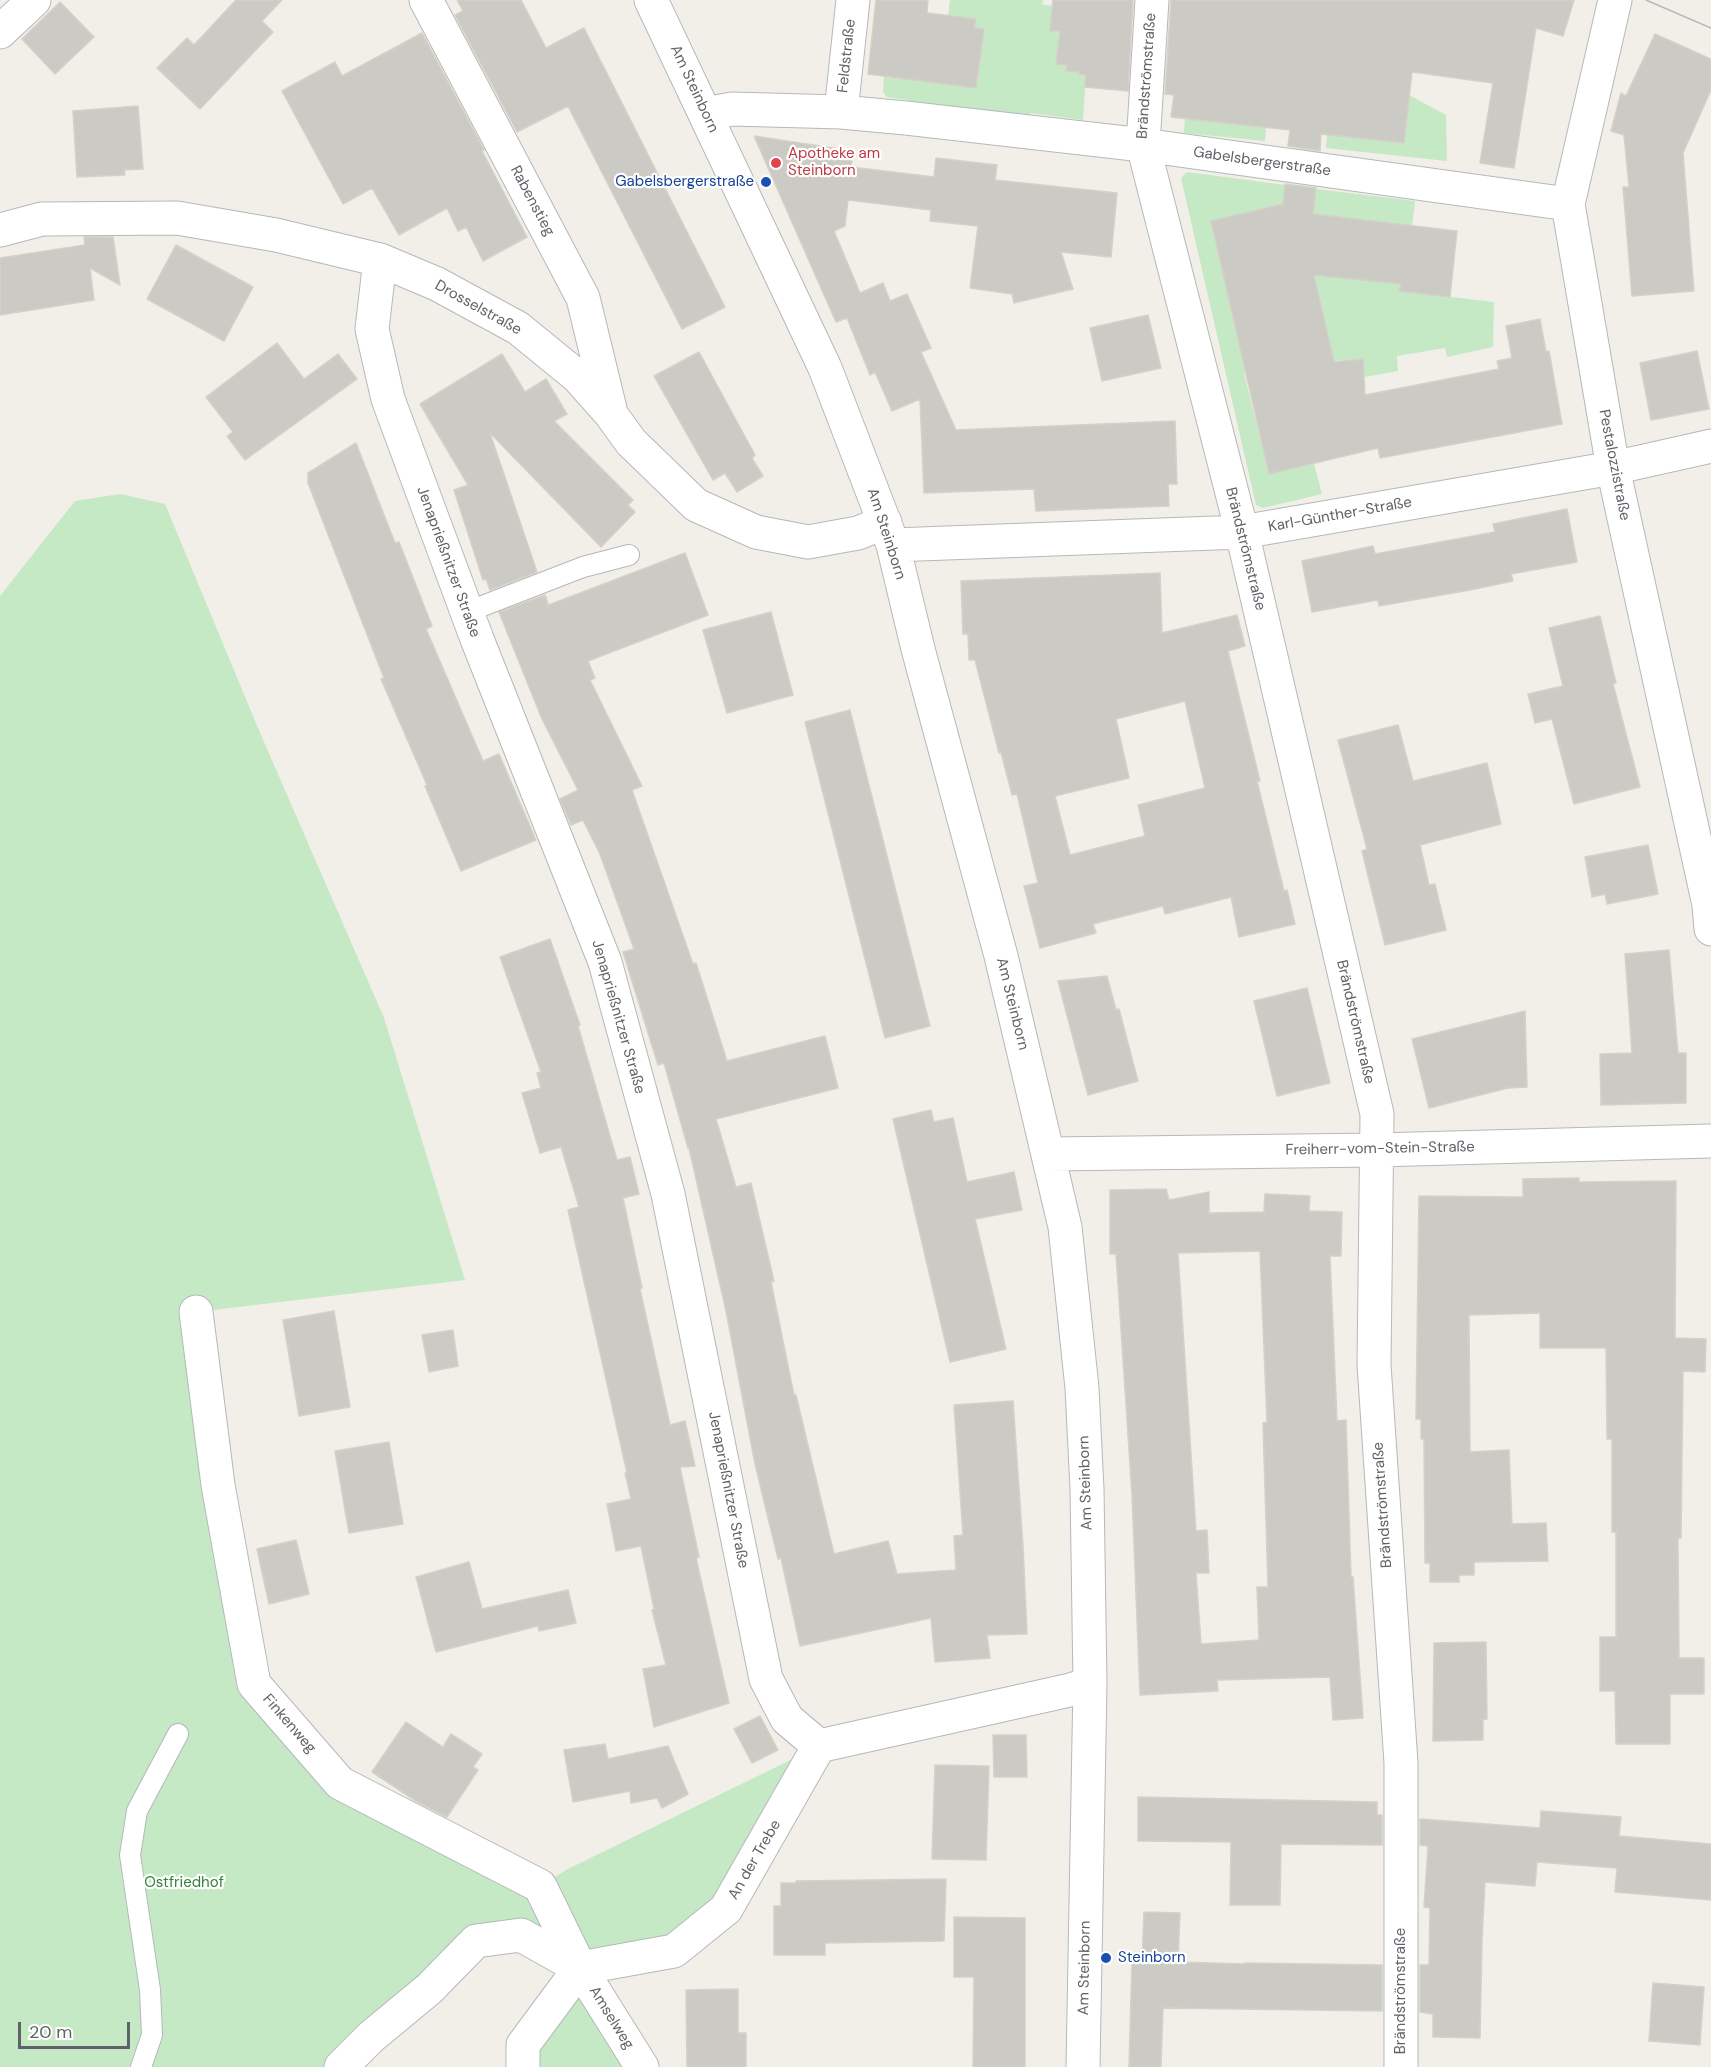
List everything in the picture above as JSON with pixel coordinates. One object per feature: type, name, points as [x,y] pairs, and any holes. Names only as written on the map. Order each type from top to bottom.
[{"type":"street","points":[[0,32],[34,0]]},
{"type":"street","name":"Rabenstieg","points":[[426,0],[583,298],[610,413]]},
{"type":"street","name":"Am Steinborn","points":[[651,0],[825,368],[889,533],[1000,956],[1065,1227],[1082,1388],[1087,1489],[1090,1684],[1083,2067]]},
{"type":"street","name":"Feldstraße","points":[[842,112],[853,0]]},
{"type":"street","name":"Brändströmstraße","points":[[1152,0],[1143,145],[1242,532],[1377,1114],[1374,1365],[1401,1763],[1401,2067]]},
{"type":"street","name":"Pestalozzistraße","points":[[1616,0],[1568,204],[1613,468],[1709,905],[1711,929]]},
{"type":"street","name":"Gabelsbergerstraße","points":[[705,114],[732,108],[842,112],[1143,145],[1568,204]]},
{"type":"street","name":"Drosselstraße","points":[[0,230],[42,219],[177,218],[276,235],[380,260],[437,284],[518,328],[578,377],[610,413],[631,442],[696,505],[756,532],[808,542],[858,533],[889,533]]},
{"type":"street","name":"Jenaprießnitzer Straße","points":[[380,260],[372,329],[387,399],[467,612],[605,962],[668,1194],[766,1679],[788,1719],[819,1746]]},
{"type":"street","name":"Karl-Günther-Straße","points":[[889,533],[1242,532],[1613,468],[1711,446]]},
{"type":"street","name":"Freiherr-vom-Stein-Straße","points":[[1049,1154],[1377,1150],[1711,1141]]},
{"type":"street","name":"Finkenweg","points":[[196,1312],[218,1485],[254,1684],[340,1783],[540,1886],[580,1968]]},
{"type":"street","points":[[819,1746],[1090,1684]]},
{"type":"street","name":"An der Trebe","points":[[580,1968],[674,1951],[726,1910],[819,1746]]},
{"type":"street","points":[[341,2067],[371,2037],[429,1989],[476,1941],[521,1935],[580,1968],[523,2045],[523,2067]]},
{"type":"street","name":"Amselweg","points":[[580,1968],[642,2067]]},
{"type":"lane","points":[[467,612],[583,567],[628,555]]},
{"type":"lane","points":[[141,2067],[152,2035],[150,1990],[130,1856],[137,1811],[178,1734]]},
{"type":"green space","points":[[950,0],[1043,0],[1042,4],[1052,6],[1050,31],[1060,31],[1056,64],[1067,65],[1079,74],[1086,75],[1083,120],[1031,113],[1029,132],[906,118],[908,100],[887,97],[883,92],[884,77],[927,81],[984,30],[974,28],[976,20],[947,24]]},
{"type":"green space","points":[[1409,95],[1446,115],[1447,161],[1326,148],[1327,134],[1404,143]]},
{"type":"green space","points":[[1185,118],[1266,127],[1265,141],[1184,133]]},
{"type":"green space","points":[[1187,172],[1285,185],[1283,204],[1211,222],[1235,326],[1287,362],[1244,373],[1269,474],[1314,464],[1322,494],[1263,508],[1256,505],[1181,178]]},
{"type":"green space","points":[[1316,189],[1415,201],[1412,226],[1313,215]]},
{"type":"green space","points":[[1314,275],[1401,283],[1400,291],[1494,302],[1493,347],[1447,357],[1445,348],[1397,356],[1398,371],[1364,377],[1363,359],[1334,361]]},
{"type":"green space","name":"Ostfriedhof","points":[[120,494],[165,504],[258,728],[384,1018],[465,1280],[196,1312],[254,1685],[340,1783],[540,1886],[568,1869],[819,1746],[788,1803],[674,1951],[580,1968],[520,1935],[476,1941],[341,2067],[0,2067],[0,596],[75,501]]},
{"type":"green space","points":[[580,1968],[642,2067],[523,2067]]},
{"type":"building","points":[[236,0],[282,0],[262,21],[273,32],[200,109],[157,68],[187,38],[194,45]]},
{"type":"building","points":[[457,0],[521,0],[546,48],[584,28],[725,307],[682,329],[568,106],[517,132],[455,15],[463,11]]},
{"type":"building","points":[[876,0],[928,0],[927,13],[976,19],[974,28],[984,29],[976,88],[868,74]]},
{"type":"building","points":[[1053,0],[1133,0],[1128,91],[1085,87],[1086,75],[1066,71],[1067,65],[1056,64],[1060,31],[1050,31]]},
{"type":"building","points":[[1171,0],[1574,0],[1563,36],[1536,28],[1514,168],[1480,163],[1493,83],[1412,72],[1404,143],[1321,134],[1320,151],[1288,146],[1290,130],[1171,117],[1174,95],[1165,94]]},
{"type":"building","points":[[60,2],[94,37],[55,74],[22,39]]},
{"type":"building","points":[[422,33],[527,237],[483,261],[466,227],[458,231],[447,208],[399,235],[372,188],[343,204],[282,91],[335,62],[342,76]]},
{"type":"building","points":[[1655,34],[1711,59],[1711,90],[1683,153],[1694,291],[1632,296],[1623,187],[1629,187],[1624,135],[1611,131],[1621,93],[1626,96]]},
{"type":"building","points":[[138,106],[143,169],[124,170],[125,175],[77,177],[73,111]]},
{"type":"building","points":[[754,136],[853,151],[851,167],[934,177],[936,158],[997,165],[995,180],[1117,193],[1111,257],[1061,252],[1073,289],[1014,303],[1012,294],[970,288],[978,226],[930,221],[931,210],[848,200],[845,226],[834,231],[860,293],[883,283],[890,301],[907,294],[931,348],[921,352],[956,430],[1175,421],[1177,484],[1168,484],[1169,506],[1036,511],[1034,489],[924,493],[920,399],[892,411],[875,372],[870,375],[847,318],[836,322]]},
{"type":"building","points":[[1285,184],[1316,188],[1313,214],[1457,231],[1450,297],[1399,291],[1401,284],[1314,275],[1334,362],[1363,359],[1365,395],[1499,369],[1497,361],[1512,358],[1506,326],[1540,319],[1546,352],[1549,351],[1562,424],[1380,458],[1378,448],[1269,474],[1211,221],[1283,204]]},
{"type":"building","points":[[84,237],[113,237],[120,285],[90,268],[94,300],[0,315],[0,258],[85,245]]},
{"type":"building","points":[[176,245],[253,287],[224,341],[147,299]]},
{"type":"building","points":[[1148,315],[1161,368],[1102,381],[1090,328]]},
{"type":"building","points":[[277,343],[304,379],[338,354],[357,379],[245,460],[227,436],[233,432],[206,397]]},
{"type":"building","points":[[1697,351],[1709,409],[1651,420],[1640,363]]},
{"type":"building","points":[[699,352],[755,455],[752,458],[763,476],[737,492],[725,473],[713,480],[654,376]]},
{"type":"building","points":[[502,354],[525,392],[546,379],[567,414],[554,421],[633,500],[628,505],[635,512],[601,547],[490,433],[537,572],[490,590],[486,579],[483,580],[454,490],[468,485],[420,404]]},
{"type":"building","points":[[356,443],[395,543],[399,542],[432,626],[426,629],[483,761],[499,754],[536,840],[461,871],[381,679],[384,678],[308,483],[308,473]]},
{"type":"building","points":[[1567,509],[1577,562],[1511,574],[1513,581],[1470,590],[1379,606],[1378,600],[1312,612],[1302,561],[1373,546],[1375,554],[1495,532],[1493,524]]},
{"type":"building","points":[[685,553],[708,615],[588,661],[595,678],[590,680],[642,786],[632,790],[693,964],[696,963],[727,1061],[825,1036],[838,1088],[716,1119],[736,1187],[751,1183],[774,1281],[771,1282],[794,1395],[796,1395],[834,1554],[888,1541],[897,1574],[956,1570],[954,1536],[963,1535],[954,1405],[1013,1401],[1027,1634],[987,1635],[990,1658],[935,1662],[931,1618],[800,1646],[781,1558],[778,1559],[755,1464],[726,1311],[689,1148],[664,1063],[658,1065],[623,952],[634,949],[600,854],[583,820],[571,825],[560,799],[578,790],[542,719],[499,612],[545,595],[548,604],[546,606]]},
{"type":"building","points":[[1160,573],[1162,633],[1237,615],[1245,646],[1228,651],[1260,781],[1257,781],[1284,891],[1287,890],[1295,924],[1239,937],[1231,897],[1165,914],[1163,906],[1093,924],[1096,933],[1040,948],[1024,886],[1038,883],[1017,794],[1012,795],[975,660],[969,660],[968,634],[963,634],[961,581]],"holes":[[[1185,701],[1205,788],[1138,805],[1145,836],[1070,855],[1055,796],[1129,778],[1116,719]]]},
{"type":"building","points":[[771,612],[793,695],[727,713],[703,630]]},
{"type":"building","points":[[1600,616],[1616,683],[1613,684],[1640,787],[1574,804],[1552,719],[1535,723],[1528,694],[1563,686],[1549,628]]},
{"type":"building","points":[[850,710],[930,1026],[885,1038],[805,722]]},
{"type":"building","points":[[1398,725],[1413,781],[1487,763],[1501,824],[1420,845],[1429,885],[1435,884],[1446,930],[1385,945],[1362,851],[1367,849],[1338,740]]},
{"type":"building","points":[[1648,845],[1658,894],[1607,904],[1605,894],[1592,897],[1585,857]]},
{"type":"building","points":[[550,939],[580,1025],[578,1026],[617,1160],[630,1157],[639,1194],[623,1198],[642,1288],[640,1289],[670,1425],[685,1421],[695,1466],[680,1467],[699,1557],[696,1558],[729,1703],[654,1727],[643,1669],[666,1665],[652,1610],[654,1609],[641,1546],[616,1551],[607,1504],[631,1499],[568,1210],[579,1207],[561,1147],[540,1153],[522,1093],[541,1088],[537,1073],[541,1072],[500,957]]},
{"type":"building","points":[[1669,950],[1678,1053],[1686,1053],[1686,1103],[1601,1105],[1600,1054],[1632,1053],[1625,954]]},
{"type":"building","points":[[1107,976],[1116,1010],[1119,1009],[1138,1081],[1088,1095],[1058,981]]},
{"type":"building","points":[[1307,988],[1330,1083],[1277,1096],[1254,1001]]},
{"type":"building","points":[[1525,1011],[1527,1087],[1508,1088],[1429,1108],[1412,1039]]},
{"type":"building","points":[[931,1110],[934,1122],[953,1118],[967,1182],[1014,1172],[1022,1210],[975,1219],[1006,1349],[950,1362],[893,1119]]},
{"type":"building","points":[[1579,1178],[1579,1182],[1676,1181],[1675,1338],[1706,1339],[1705,1372],[1683,1371],[1681,1538],[1678,1538],[1679,1658],[1704,1658],[1704,1694],[1670,1694],[1670,1744],[1616,1744],[1615,1691],[1600,1691],[1600,1637],[1616,1637],[1616,1532],[1612,1532],[1612,1439],[1607,1439],[1606,1348],[1540,1348],[1540,1313],[1469,1315],[1470,1452],[1509,1450],[1512,1524],[1546,1523],[1548,1561],[1474,1562],[1474,1575],[1459,1575],[1459,1582],[1430,1582],[1430,1563],[1425,1563],[1424,1439],[1421,1439],[1421,1419],[1416,1419],[1419,1196],[1523,1197],[1523,1179]]},
{"type":"building","points":[[1166,1189],[1169,1200],[1209,1192],[1209,1213],[1264,1212],[1265,1194],[1310,1196],[1309,1211],[1342,1212],[1341,1256],[1330,1256],[1337,1421],[1346,1420],[1351,1577],[1353,1577],[1363,1718],[1333,1720],[1330,1677],[1217,1680],[1218,1691],[1140,1695],[1132,1495],[1116,1254],[1110,1254],[1110,1190]],"holes":[[[1260,1251],[1267,1422],[1263,1423],[1268,1587],[1257,1587],[1259,1640],[1201,1644],[1196,1573],[1209,1573],[1207,1530],[1196,1531],[1178,1253]]]},
{"type":"building","points":[[334,1311],[350,1407],[299,1416],[283,1320]]},
{"type":"building","points":[[453,1330],[458,1366],[429,1372],[422,1335]]},
{"type":"building","points":[[389,1442],[403,1524],[349,1533],[335,1451]]},
{"type":"building","points":[[296,1540],[309,1594],[269,1604],[257,1549]]},
{"type":"building","points":[[469,1562],[482,1609],[568,1590],[576,1623],[539,1631],[538,1626],[436,1652],[416,1577]]},
{"type":"building","points":[[1486,1642],[1487,1719],[1483,1720],[1483,1740],[1433,1741],[1434,1643]]},
{"type":"building","points":[[760,1716],[778,1750],[752,1763],[734,1729]]},
{"type":"building","points":[[406,1722],[443,1747],[451,1734],[482,1754],[473,1767],[478,1770],[447,1817],[416,1801],[372,1772]]},
{"type":"building","points":[[993,1735],[1026,1735],[1027,1777],[994,1777]]},
{"type":"building","points":[[605,1744],[608,1759],[668,1746],[688,1794],[662,1808],[657,1798],[631,1803],[630,1791],[573,1802],[564,1750]]},
{"type":"building","points":[[935,1765],[989,1766],[986,1860],[932,1859]]},
{"type":"building","points":[[1138,1797],[1377,1802],[1377,1815],[1382,1815],[1382,1845],[1281,1844],[1280,1905],[1230,1905],[1231,1842],[1138,1841]]},
{"type":"building","points":[[1541,1811],[1621,1817],[1619,1836],[1711,1844],[1711,1900],[1615,1892],[1617,1868],[1537,1862],[1535,1886],[1485,1882],[1480,2038],[1433,2037],[1433,2014],[1420,2012],[1420,1965],[1429,1965],[1430,1908],[1424,1907],[1428,1846],[1420,1845],[1420,1819],[1540,1828]]},
{"type":"building","points":[[946,1879],[944,1941],[825,1943],[825,1955],[774,1955],[774,1906],[781,1906],[781,1883]]},
{"type":"building","points":[[1144,1912],[1180,1913],[1178,1962],[1382,1965],[1382,2011],[1163,2008],[1161,2067],[1129,2067],[1132,1962],[1142,1962]]},
{"type":"building","points":[[954,1917],[1025,1918],[1025,2067],[973,2067],[974,1977],[954,1977]]},
{"type":"building","points":[[1653,1983],[1704,1987],[1700,2045],[1649,2041]]},
{"type":"building","points":[[738,1989],[738,2033],[746,2033],[746,2067],[687,2067],[686,1990]]},
{"type":"tram line","points":[[1646,0],[1711,28]]},
{"type":"place","name":"Apotheke am Steinborn","points":[[776,163]]},
{"type":"place","name":"Gabelsbergerstraße","points":[[766,182]]},
{"type":"place","name":"Steinborn","points":[[1106,1958]]}]
